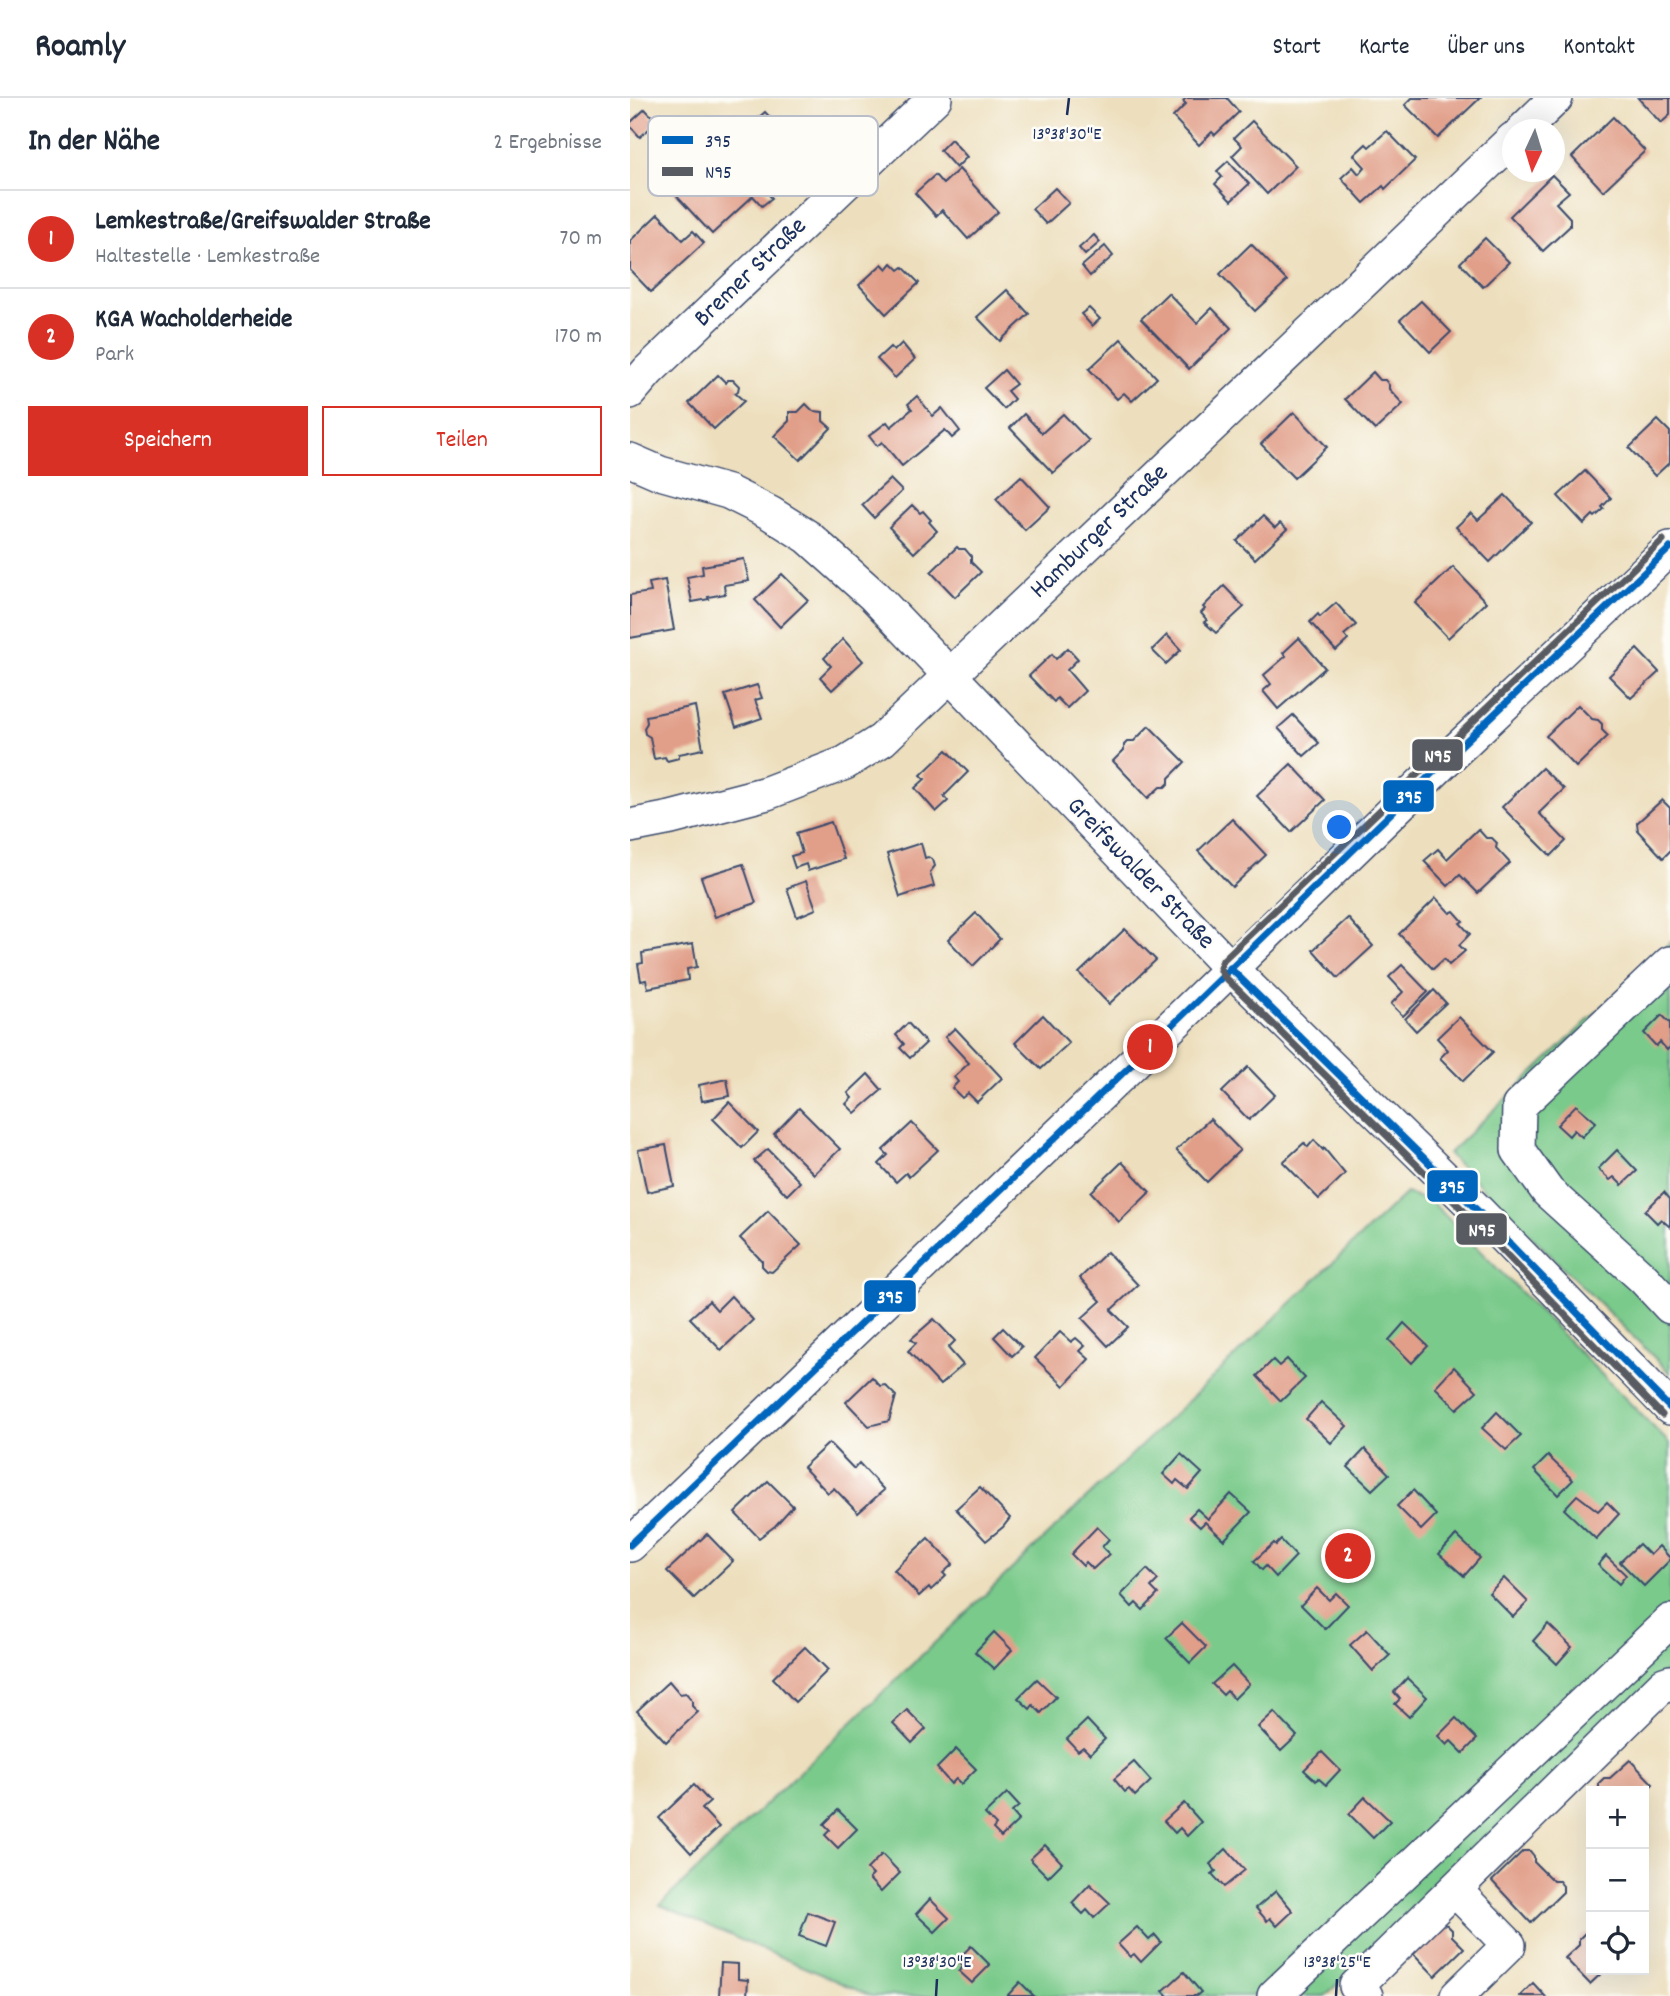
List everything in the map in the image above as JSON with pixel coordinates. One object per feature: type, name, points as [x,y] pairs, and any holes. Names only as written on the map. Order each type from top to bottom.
[{"type":"street","name":"Bremer Straße","points":[[878,151],[935,98]]},
{"type":"street","points":[[1534,119],[1556,98]]},
{"type":"street","name":"Hamburger Straße","points":[[630,826],[767,793],[845,763],[882,740],[1502,149]]},
{"type":"street","name":"Bremer Straße","points":[[630,392],[648,371],[830,196]]},
{"type":"street","name":"Greifswalder Straße","points":[[630,460],[660,473],[728,492],[770,513],[808,537],[874,596],[1230,968],[1478,1211],[1670,1408]]},
{"type":"street","points":[[630,1545],[1452,754],[1670,548]]},
{"type":"street","points":[[1670,963],[1519,1106],[1518,1150],[1548,1192],[1644,1279],[1670,1307]]},
{"type":"street","points":[[1274,1996],[1670,1621]]},
{"type":"street","points":[[1366,1996],[1356,1986],[1664,1684],[1670,1682]]},
{"type":"street","points":[[1455,1890],[1509,1945],[1457,1996]]},
{"type":"green space","points":[[1670,942],[1670,1373],[1448,1154]]},
{"type":"green space","points":[[1406,1193],[1432,1202],[1670,1444],[1670,1667],[1325,1996],[871,1996],[660,1905]]},
{"type":"building","points":[[1186,98],[1227,98],[1239,112],[1215,135],[1212,132],[1199,145],[1173,117],[1186,104],[1183,101]]},
{"type":"building","points":[[1412,98],[1480,98],[1438,138],[1405,105]]},
{"type":"building","points":[[1638,98],[1670,98],[1670,115],[1661,123]]},
{"type":"building","points":[[645,109],[651,116],[648,116],[648,130],[640,137],[630,123]]},
{"type":"building","points":[[1613,117],[1645,151],[1603,191],[1572,157]]},
{"type":"building","points":[[1252,121],[1296,166],[1267,194],[1232,156],[1242,146],[1234,138]]},
{"type":"building","points":[[1387,131],[1415,160],[1385,189],[1383,186],[1364,203],[1341,178],[1353,167],[1359,174],[1365,167],[1354,155],[1366,144],[1369,147]]},
{"type":"building","points":[[951,139],[967,157],[956,168],[940,150]]},
{"type":"building","points":[[1228,161],[1249,184],[1231,201],[1215,184],[1222,177],[1217,171]]},
{"type":"building","points":[[959,169],[998,212],[968,239],[942,210],[936,216],[915,193],[935,175],[943,184]]},
{"type":"building","points":[[1545,182],[1559,182],[1569,192],[1556,203],[1570,218],[1570,226],[1543,251],[1510,216]]},
{"type":"building","points":[[1055,188],[1069,203],[1046,224],[1032,209]]},
{"type":"building","points":[[677,196],[753,196],[712,234]]},
{"type":"building","points":[[753,196],[772,198],[762,206]]},
{"type":"building","points":[[658,214],[683,240],[693,231],[704,243],[651,292],[630,270],[630,241]]},
{"type":"building","points":[[1094,235],[1100,242],[1085,255],[1079,248]]},
{"type":"building","points":[[1485,238],[1509,262],[1483,287],[1460,263]]},
{"type":"building","points":[[1251,244],[1287,281],[1255,311],[1220,274]]},
{"type":"building","points":[[1105,246],[1113,256],[1090,276],[1082,266]]},
{"type":"building","points":[[892,263],[899,270],[903,267],[919,283],[886,314],[859,285],[882,264],[887,269]]},
{"type":"building","points":[[1007,290],[1029,314],[1000,341],[977,317]]},
{"type":"building","points":[[1168,293],[1197,323],[1212,308],[1231,328],[1189,369],[1141,319]]},
{"type":"building","points":[[1421,301],[1451,332],[1430,352],[1400,320]]},
{"type":"building","points":[[1089,308],[1100,319],[1092,326],[1081,314]]},
{"type":"building","points":[[1121,339],[1157,378],[1132,401],[1124,393],[1117,399],[1089,369]]},
{"type":"building","points":[[902,343],[915,359],[895,378],[877,359],[890,347],[894,351]]},
{"type":"building","points":[[1004,370],[1016,384],[1007,391],[1014,399],[1004,409],[984,388]]},
{"type":"building","points":[[1373,372],[1380,380],[1385,380],[1389,389],[1403,404],[1375,430],[1345,399]]},
{"type":"building","points":[[718,375],[726,383],[733,380],[739,386],[735,393],[744,401],[714,429],[689,403]]},
{"type":"building","points":[[917,396],[933,416],[942,408],[960,431],[952,438],[945,430],[902,466],[882,442],[877,446],[869,436],[887,422],[891,427],[912,409],[908,404]]},
{"type":"building","points":[[806,404],[813,411],[823,412],[823,421],[831,428],[800,460],[774,436],[789,421],[789,412],[798,412]]},
{"type":"building","points":[[1294,412],[1327,447],[1294,478],[1261,444]]},
{"type":"building","points":[[1024,414],[1042,433],[1063,414],[1089,441],[1053,473],[1010,428]]},
{"type":"building","points":[[1658,420],[1670,432],[1670,462],[1655,476],[1629,448]]},
{"type":"building","points":[[1585,471],[1611,498],[1602,507],[1604,509],[1584,524],[1558,496]]},
{"type":"building","points":[[1021,476],[1050,507],[1025,530],[996,499]]},
{"type":"building","points":[[890,479],[902,491],[874,518],[862,505]]},
{"type":"building","points":[[1505,495],[1531,522],[1490,562],[1456,527],[1471,513],[1478,520]]},
{"type":"building","points":[[912,505],[920,513],[923,511],[937,531],[914,553],[889,527]]},
{"type":"building","points":[[1263,516],[1275,528],[1280,523],[1287,529],[1255,559],[1237,541]]},
{"type":"building","points":[[957,547],[965,549],[971,556],[971,562],[981,572],[955,597],[931,572]]},
{"type":"building","points":[[744,559],[749,581],[724,585],[725,594],[692,602],[687,577],[703,574],[702,566]]},
{"type":"building","points":[[1453,567],[1486,602],[1448,638],[1415,603]]},
{"type":"building","points":[[782,574],[808,600],[780,627],[755,600]]},
{"type":"building","points":[[665,580],[674,630],[630,638],[630,595],[651,592],[649,583]]},
{"type":"building","points":[[1224,586],[1244,607],[1216,633],[1204,622],[1207,620],[1201,613],[1205,609],[1203,607]]},
{"type":"building","points":[[1336,603],[1356,625],[1344,635],[1348,640],[1336,651],[1310,622]]},
{"type":"building","points":[[1167,635],[1181,650],[1166,664],[1152,650]]},
{"type":"building","points":[[1299,638],[1325,668],[1278,709],[1263,691],[1271,684],[1264,675],[1286,656],[1283,653]]},
{"type":"building","points":[[843,639],[863,661],[832,690],[820,677],[831,666],[824,658]]},
{"type":"building","points":[[1068,648],[1078,659],[1067,670],[1085,691],[1067,708],[1057,698],[1054,702],[1029,676],[1052,654],[1056,659]]},
{"type":"building","points":[[1637,649],[1659,672],[1631,698],[1609,676]]},
{"type":"building","points":[[757,685],[762,698],[755,700],[762,718],[736,727],[725,695]]},
{"type":"building","points":[[1578,705],[1592,719],[1602,724],[1602,730],[1608,736],[1576,767],[1546,736]]},
{"type":"building","points":[[695,706],[703,749],[679,754],[679,758],[667,761],[665,757],[654,759],[650,737],[645,734],[646,716]]},
{"type":"building","points":[[1293,715],[1319,743],[1304,756],[1278,728]]},
{"type":"building","points":[[1149,726],[1185,762],[1169,778],[1165,787],[1160,787],[1148,798],[1113,761],[1124,750],[1128,741],[1134,741]]},
{"type":"building","points":[[947,750],[968,772],[944,796],[948,801],[936,812],[915,788],[925,779],[921,775]]},
{"type":"building","points":[[1291,764],[1325,800],[1291,832],[1257,796]]},
{"type":"building","points":[[1542,768],[1564,789],[1539,813],[1566,841],[1551,856],[1502,807]]},
{"type":"building","points":[[1662,800],[1670,808],[1670,851],[1663,858],[1638,831],[1637,823]]},
{"type":"building","points":[[1232,819],[1266,855],[1232,887],[1198,851]]},
{"type":"building","points":[[831,822],[844,859],[808,871],[806,864],[795,868],[791,856],[802,853],[796,833]]},
{"type":"building","points":[[1478,829],[1486,838],[1492,838],[1497,843],[1496,848],[1510,863],[1478,893],[1460,875],[1448,886],[1424,861],[1438,849],[1447,859]]},
{"type":"building","points":[[921,843],[925,858],[933,860],[935,866],[930,872],[934,886],[900,897],[887,854]]},
{"type":"building","points":[[743,864],[756,903],[715,917],[701,877]]},
{"type":"building","points":[[806,881],[816,909],[797,917],[787,888]]},
{"type":"building","points":[[1436,898],[1450,913],[1454,911],[1470,934],[1459,945],[1465,951],[1449,965],[1444,959],[1433,969],[1399,934]]},
{"type":"building","points":[[976,913],[1000,939],[973,966],[948,940]]},
{"type":"building","points":[[1348,918],[1373,946],[1338,978],[1313,950]]},
{"type":"building","points":[[1125,929],[1156,960],[1109,1004],[1079,973]]},
{"type":"building","points":[[693,944],[697,967],[687,969],[688,980],[648,988],[646,980],[641,981],[638,964],[643,963],[642,953]]},
{"type":"building","points":[[1402,965],[1428,992],[1403,1016],[1391,1004],[1403,992],[1389,977]]},
{"type":"building","points":[[1434,990],[1446,1003],[1416,1031],[1405,1019]]},
{"type":"building","points":[[1043,1015],[1069,1043],[1041,1069],[1015,1043]]},
{"type":"building","points":[[1662,1015],[1670,1023],[1670,1047],[1667,1050],[1660,1042],[1656,1046],[1644,1033]]},
{"type":"building","points":[[1459,1017],[1493,1052],[1463,1081],[1440,1058],[1448,1050],[1437,1038]]},
{"type":"building","points":[[908,1023],[926,1043],[910,1058],[900,1048],[904,1044],[896,1035]]},
{"type":"building","points":[[955,1028],[1002,1078],[977,1102],[968,1093],[962,1098],[952,1088],[958,1082],[954,1077],[969,1063],[945,1037]]},
{"type":"building","points":[[1248,1067],[1275,1095],[1249,1120],[1222,1092]]},
{"type":"building","points":[[868,1074],[882,1090],[855,1113],[846,1104],[852,1098],[848,1093]]},
{"type":"building","points":[[727,1079],[730,1096],[702,1101],[699,1085]]},
{"type":"building","points":[[729,1102],[758,1132],[742,1148],[713,1119]]},
{"type":"building","points":[[1576,1105],[1596,1122],[1582,1137],[1574,1130],[1569,1136],[1557,1125]]},
{"type":"building","points":[[799,1108],[840,1149],[814,1174],[774,1134]]},
{"type":"building","points":[[1210,1119],[1240,1150],[1207,1182],[1176,1150]]},
{"type":"building","points":[[912,1123],[938,1150],[909,1177],[906,1173],[896,1182],[879,1164],[888,1155],[883,1150]]},
{"type":"building","points":[[1314,1140],[1345,1174],[1319,1199],[1283,1162],[1304,1143],[1308,1147]]},
{"type":"building","points":[[666,1145],[674,1186],[647,1192],[638,1150]]},
{"type":"building","points":[[768,1149],[800,1182],[787,1195],[754,1161]]},
{"type":"building","points":[[1617,1150],[1637,1171],[1622,1185],[1614,1177],[1610,1180],[1598,1169]]},
{"type":"building","points":[[1122,1162],[1150,1192],[1119,1222],[1091,1192]]},
{"type":"building","points":[[1664,1192],[1670,1199],[1670,1227],[1661,1219],[1657,1223],[1645,1211]]},
{"type":"building","points":[[768,1211],[801,1245],[772,1272],[762,1266],[762,1261],[740,1238]]},
{"type":"building","points":[[1107,1252],[1138,1285],[1111,1310],[1128,1327],[1108,1346],[1082,1318],[1101,1301],[1080,1278]]},
{"type":"building","points":[[731,1296],[753,1320],[721,1350],[690,1318],[709,1301],[717,1310]]},
{"type":"building","points":[[934,1319],[955,1341],[948,1348],[963,1365],[940,1385],[908,1351],[916,1343],[911,1339]]},
{"type":"building","points":[[1404,1323],[1428,1346],[1412,1363],[1389,1340]]},
{"type":"building","points":[[1003,1328],[1022,1347],[1012,1356],[994,1337]]},
{"type":"building","points":[[1060,1332],[1071,1342],[1076,1338],[1085,1346],[1080,1351],[1089,1359],[1064,1386],[1035,1358]]},
{"type":"building","points":[[1287,1359],[1305,1378],[1281,1401],[1257,1376],[1273,1360],[1279,1366]]},
{"type":"building","points":[[1454,1367],[1477,1391],[1457,1409],[1435,1387]]},
{"type":"building","points":[[872,1377],[896,1396],[889,1421],[869,1426],[846,1402]]},
{"type":"building","points":[[1321,1402],[1347,1426],[1331,1443],[1306,1419]]},
{"type":"building","points":[[1497,1412],[1521,1436],[1506,1450],[1482,1428]]},
{"type":"building","points":[[829,1443],[854,1469],[859,1463],[884,1490],[858,1513],[834,1488],[828,1493],[803,1467]]},
{"type":"building","points":[[1365,1449],[1389,1474],[1372,1490],[1348,1467]]},
{"type":"building","points":[[1181,1454],[1202,1473],[1188,1489],[1177,1480],[1174,1484],[1163,1474]]},
{"type":"building","points":[[1548,1456],[1573,1480],[1558,1495],[1534,1470]]},
{"type":"building","points":[[768,1481],[793,1506],[775,1526],[759,1538],[735,1513]]},
{"type":"building","points":[[980,1487],[1010,1518],[986,1541],[956,1509]]},
{"type":"building","points":[[1413,1490],[1436,1515],[1421,1530],[1397,1506]]},
{"type":"building","points":[[1231,1494],[1251,1512],[1224,1540],[1205,1522],[1200,1527],[1189,1517],[1197,1509],[1208,1519]]},
{"type":"building","points":[[1577,1495],[1598,1511],[1607,1502],[1619,1514],[1596,1539],[1564,1509]]},
{"type":"building","points":[[1097,1527],[1109,1539],[1102,1547],[1109,1554],[1093,1569],[1086,1562],[1083,1566],[1071,1554]]},
{"type":"building","points":[[707,1534],[733,1561],[694,1598],[667,1571]]},
{"type":"building","points":[[1456,1535],[1480,1558],[1464,1576],[1439,1554]]},
{"type":"building","points":[[928,1538],[953,1564],[943,1573],[946,1576],[931,1590],[929,1587],[919,1596],[894,1570]]},
{"type":"building","points":[[1281,1540],[1296,1556],[1276,1577],[1266,1566],[1262,1570],[1254,1561]]},
{"type":"building","points":[[1639,1544],[1650,1555],[1659,1546],[1670,1558],[1644,1586],[1620,1562]]},
{"type":"building","points":[[1606,1556],[1626,1575],[1619,1584],[1598,1565]]},
{"type":"building","points":[[1147,1569],[1158,1580],[1151,1587],[1158,1594],[1143,1610],[1136,1603],[1132,1607],[1121,1595]]},
{"type":"building","points":[[1504,1578],[1528,1602],[1513,1617],[1489,1593]]},
{"type":"building","points":[[1317,1588],[1329,1600],[1336,1593],[1348,1605],[1325,1629],[1301,1605]]},
{"type":"building","points":[[1182,1623],[1206,1647],[1190,1663],[1166,1638]]},
{"type":"building","points":[[1548,1624],[1572,1647],[1557,1664],[1533,1641]]},
{"type":"building","points":[[1367,1630],[1390,1655],[1373,1671],[1350,1645]]},
{"type":"building","points":[[994,1632],[1012,1650],[994,1669],[975,1652]]},
{"type":"building","points":[[805,1647],[828,1670],[795,1702],[773,1678]]},
{"type":"building","points":[[1232,1666],[1249,1684],[1234,1699],[1227,1691],[1223,1695],[1212,1684]]},
{"type":"building","points":[[1407,1678],[1427,1697],[1409,1717],[1395,1704],[1400,1699],[1394,1692]]},
{"type":"building","points":[[1037,1679],[1056,1697],[1041,1713],[1033,1705],[1030,1709],[1018,1698]]},
{"type":"building","points":[[669,1681],[680,1694],[686,1693],[698,1712],[666,1742],[637,1711]]},
{"type":"building","points":[[907,1710],[926,1729],[912,1743],[893,1723]]},
{"type":"building","points":[[1274,1712],[1297,1736],[1281,1751],[1258,1727]]},
{"type":"building","points":[[1456,1718],[1477,1739],[1463,1753],[1451,1741],[1447,1745],[1438,1736]]},
{"type":"building","points":[[1087,1720],[1105,1739],[1090,1754],[1083,1747],[1078,1751],[1067,1739]]},
{"type":"building","points":[[956,1749],[976,1769],[961,1784],[956,1779],[951,1784],[937,1768]]},
{"type":"building","points":[[1322,1752],[1340,1770],[1326,1785],[1318,1778],[1316,1781],[1304,1770]]},
{"type":"building","points":[[1630,1760],[1653,1784],[1649,1788],[1599,1786],[1604,1778],[1610,1778]]},
{"type":"building","points":[[1134,1762],[1151,1781],[1135,1796],[1129,1789],[1125,1792],[1114,1779]]},
{"type":"building","points":[[694,1785],[710,1802],[702,1809],[719,1827],[691,1853],[659,1818]]},
{"type":"building","points":[[1007,1793],[1019,1806],[1012,1812],[1019,1820],[1001,1837],[993,1829],[996,1825],[985,1814]]},
{"type":"building","points":[[1365,1797],[1390,1821],[1373,1838],[1349,1814]]},
{"type":"building","points":[[1184,1803],[1201,1822],[1187,1836],[1180,1828],[1175,1833],[1164,1821]]},
{"type":"building","points":[[838,1810],[857,1829],[838,1848],[825,1835],[830,1830],[824,1824]]},
{"type":"building","points":[[1045,1845],[1062,1863],[1048,1877],[1030,1859]]},
{"type":"building","points":[[1226,1849],[1245,1870],[1224,1887],[1212,1874],[1216,1871],[1210,1864]]},
{"type":"building","points":[[1523,1851],[1530,1851],[1534,1862],[1553,1881],[1559,1881],[1563,1886],[1563,1892],[1531,1923],[1492,1881]]},
{"type":"building","points":[[882,1854],[900,1873],[881,1892],[869,1879],[873,1875],[867,1869]]},
{"type":"building","points":[[1090,1884],[1110,1903],[1094,1918],[1087,1910],[1083,1914],[1072,1903]]},
{"type":"building","points":[[1276,1891],[1293,1911],[1277,1926],[1270,1918],[1267,1921],[1256,1908]]},
{"type":"building","points":[[930,1899],[949,1918],[935,1932],[916,1914]]},
{"type":"building","points":[[808,1912],[835,1922],[826,1946],[799,1936]]},
{"type":"building","points":[[1441,1924],[1452,1930],[1452,1936],[1464,1948],[1435,1976],[1412,1952]]},
{"type":"building","points":[[1137,1927],[1149,1940],[1155,1935],[1161,1942],[1141,1962],[1134,1954],[1130,1957],[1118,1944]]},
{"type":"building","points":[[1586,1933],[1586,1975],[1600,1975],[1590,1984],[1565,1958],[1579,1945],[1579,1939]]},
{"type":"building","points":[[971,1946],[990,1965],[972,1983],[959,1971],[964,1966],[957,1960]]},
{"type":"building","points":[[721,1963],[738,1964],[738,1979],[748,1980],[747,1996],[719,1996]]},
{"type":"building","points":[[1184,1972],[1201,1992],[1196,1996],[1168,1996],[1163,1991]]},
{"type":"building","points":[[1020,1982],[1034,1996],[1007,1996]]},
{"type":"building","points":[[1533,1983],[1545,1996],[1520,1996]]},
{"type":"transit line","name":"N95","points":[[1662,1415],[1471,1218],[1223,975],[1220,968],[1223,960],[1663,540]]},
{"type":"transit line","name":"395","points":[[630,1545],[1452,754],[1670,548]]},
{"type":"transit line","name":"395","points":[[1230,968],[1478,1211],[1670,1408]]},
{"type":"place","name":"Lemkestraße/Greifswalder Straße","points":[[1150,1047]]},
{"type":"place","name":"KGA Wacholderheide","points":[[1348,1556]]}]
